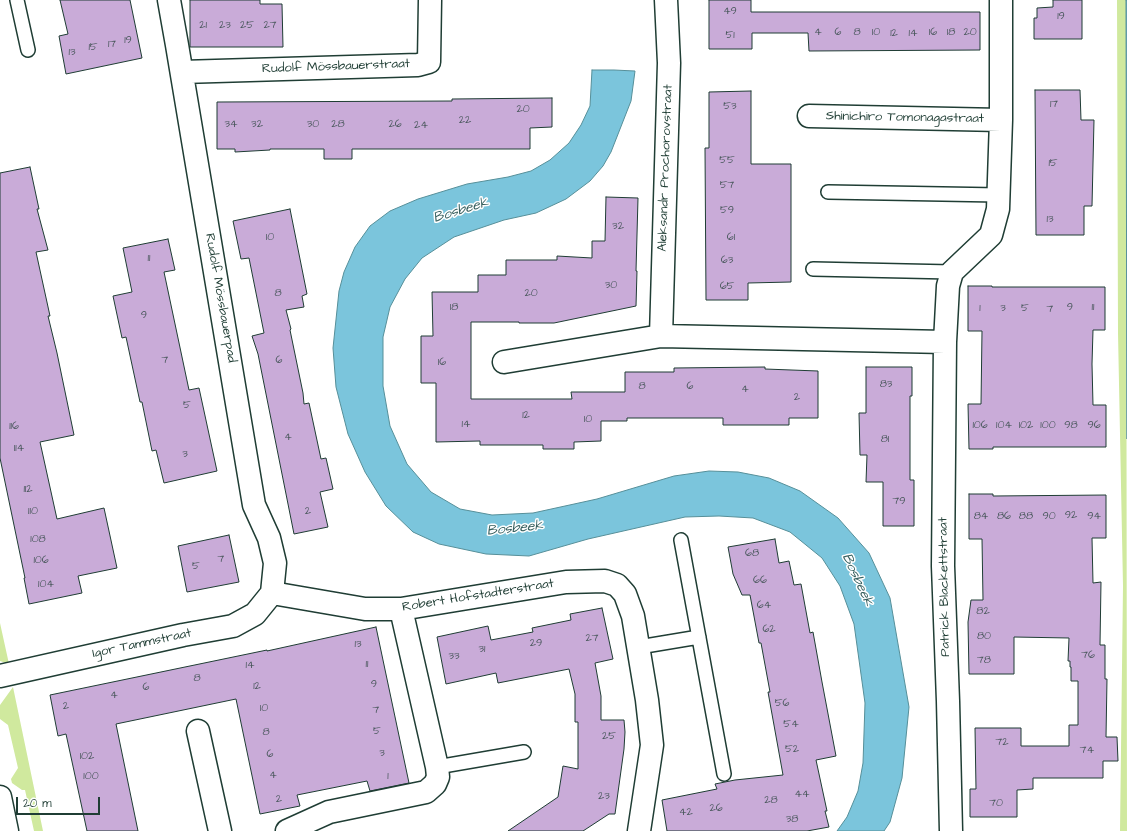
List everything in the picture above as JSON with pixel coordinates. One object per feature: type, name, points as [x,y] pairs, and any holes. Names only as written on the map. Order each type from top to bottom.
[{"type":"street","name":"Rudolf Mössbauerpad","points":[[169,0],[254,505],[269,538],[275,563],[272,593]]},
{"type":"street","name":"Rudolf Mössbauerstraat","points":[[182,72],[418,65],[429,62],[430,0]]},
{"type":"street","name":"Aleksandr Prochorovstraat","points":[[662,336],[669,63],[666,0]]},
{"type":"street","name":"Shinichiro Tomonagastraat","points":[[952,272],[991,235],[998,209],[1001,120],[1001,0]]},
{"type":"street","name":"Shinichiro Tomonagastraat","points":[[809,116],[1001,120]]},
{"type":"street","points":[[504,362],[662,336],[945,342],[948,286],[952,272]]},
{"type":"street","name":"Patrick Blackettstraat","points":[[945,342],[943,566],[951,831]]},
{"type":"street","name":"Robert Hofstadterstraat","points":[[272,593],[365,608],[402,609],[566,582],[605,581],[617,585],[625,594],[633,616],[647,700],[652,745],[639,831]]},
{"type":"street","name":"Igor Tammstraat","points":[[0,676],[183,635],[232,626],[255,614],[272,593]]},
{"type":"street","points":[[287,831],[329,812],[426,792],[435,784],[438,777],[437,767],[402,609]]},
{"type":"street","points":[[198,731],[220,831]]},
{"type":"street","points":[[0,796],[7,831]]},
{"type":"lane","points":[[17,0],[28,50]]},
{"type":"lane","points":[[828,192],[999,195]]},
{"type":"lane","points":[[813,269],[952,272]]},
{"type":"lane","points":[[681,540],[724,774]]},
{"type":"lane","points":[[639,647],[699,637]]},
{"type":"lane","points":[[437,767],[524,752]]},
{"type":"green space","points":[[1117,0],[1126,0],[1127,831],[1120,831],[1123,586],[1118,333]]},
{"type":"green space","points":[[0,623],[9,664],[0,661]]},
{"type":"green space","points":[[13,687],[43,831],[34,831],[25,790],[22,790],[12,783],[11,779],[18,768],[8,725],[0,719],[0,705]]},
{"type":"water","points":[[1126,0],[1127,0],[1127,439]]},
{"type":"water","name":"Bosbeek","points":[[592,70],[635,71],[631,101],[611,152],[603,166],[590,181],[566,199],[536,213],[504,220],[454,237],[422,258],[405,279],[390,307],[383,337],[383,386],[390,426],[407,464],[431,492],[460,509],[492,515],[533,513],[597,499],[674,476],[709,471],[738,472],[769,478],[800,491],[838,518],[869,553],[890,598],[909,707],[902,778],[890,822],[884,831],[837,831],[847,817],[858,791],[863,763],[865,703],[854,624],[840,586],[822,558],[790,532],[753,518],[719,516],[685,517],[588,539],[529,556],[486,554],[439,544],[413,532],[386,506],[365,472],[348,434],[336,387],[333,348],[339,291],[344,272],[355,247],[370,226],[390,211],[418,199],[467,184],[508,177],[531,171],[550,160],[569,143],[581,125],[590,106]]},
{"type":"building","points":[[60,0],[130,0],[142,58],[66,74],[59,36],[68,34]]},
{"type":"building","points":[[190,0],[260,0],[260,4],[282,4],[283,47],[190,47]]},
{"type":"building","points":[[709,0],[751,0],[751,12],[980,12],[980,50],[809,51],[808,33],[752,33],[752,49],[709,49]]},
{"type":"building","points":[[1053,0],[1082,0],[1082,39],[1034,39],[1034,18],[1037,18],[1037,8],[1053,7]]},
{"type":"building","points":[[1035,90],[1080,90],[1081,120],[1094,120],[1092,206],[1084,206],[1084,235],[1036,235]]},
{"type":"building","points":[[751,91],[751,164],[791,164],[791,282],[748,283],[748,300],[706,300],[705,148],[709,148],[709,92]]},
{"type":"building","points":[[552,98],[552,127],[530,128],[530,149],[352,149],[352,159],[324,159],[324,149],[270,149],[235,152],[235,149],[217,149],[217,102],[452,101],[452,99]]},
{"type":"building","points":[[30,167],[39,209],[37,209],[48,250],[36,252],[50,316],[48,316],[74,435],[40,442],[57,519],[104,508],[117,568],[78,576],[82,593],[29,604],[0,458],[0,173]]},
{"type":"building","points":[[606,197],[638,198],[636,306],[554,323],[471,322],[471,399],[572,399],[571,392],[625,392],[625,372],[674,372],[674,368],[765,367],[765,369],[818,371],[818,418],[789,418],[789,425],[723,425],[723,418],[627,418],[627,421],[601,421],[601,441],[574,442],[574,449],[543,449],[543,445],[480,445],[480,441],[436,442],[436,383],[421,383],[421,336],[433,336],[432,292],[478,292],[478,275],[506,275],[506,260],[557,260],[557,256],[592,258],[592,241],[605,241]]},
{"type":"building","points":[[290,209],[307,294],[302,296],[304,307],[286,310],[291,329],[304,404],[309,403],[321,459],[326,458],[333,489],[320,492],[328,527],[294,534],[258,354],[252,336],[264,333],[249,258],[241,259],[233,221]]},
{"type":"building","points":[[168,239],[175,270],[164,272],[189,390],[199,388],[217,471],[164,483],[156,450],[152,451],[126,337],[122,338],[113,296],[132,292],[123,248]]},
{"type":"building","points":[[968,286],[1105,287],[1105,330],[1093,330],[1092,364],[1093,405],[1106,405],[1106,447],[993,447],[993,449],[969,449],[968,404],[981,404],[982,331],[968,331]]},
{"type":"building","points":[[866,367],[912,367],[912,396],[910,396],[910,480],[914,480],[914,526],[883,526],[883,482],[866,482],[867,455],[860,455],[859,413],[866,413]]},
{"type":"building","points":[[969,494],[993,494],[993,496],[1106,495],[1106,538],[1092,538],[1093,583],[1101,582],[1100,645],[1105,645],[1105,679],[1107,679],[1106,737],[1117,737],[1118,761],[1103,761],[1103,778],[1033,778],[1033,789],[1017,790],[1017,817],[970,817],[970,789],[976,789],[975,728],[1021,728],[1021,746],[1069,746],[1069,725],[1078,725],[1078,681],[1071,681],[1071,667],[1070,661],[1068,661],[1069,638],[1014,637],[1014,674],[969,674],[968,622],[971,600],[983,600],[982,539],[969,539]]},
{"type":"building","points":[[229,535],[239,582],[187,592],[178,546]]},
{"type":"building","points":[[775,539],[779,563],[789,561],[794,585],[801,584],[810,633],[813,632],[836,756],[816,760],[829,827],[807,831],[667,831],[662,800],[717,789],[715,784],[735,780],[783,775],[768,692],[770,692],[750,595],[742,595],[733,574],[728,547]]},
{"type":"building","points":[[602,608],[613,659],[595,663],[601,696],[601,720],[624,720],[625,732],[615,814],[609,814],[583,831],[508,831],[558,797],[563,766],[578,769],[578,722],[575,722],[575,694],[569,669],[498,683],[496,673],[446,684],[437,637],[488,626],[491,640],[533,632],[532,628],[571,620],[570,614]]},
{"type":"building","points":[[376,627],[409,783],[370,791],[367,781],[297,795],[300,806],[260,814],[236,699],[116,724],[138,831],[87,831],[66,734],[58,736],[50,695],[267,651]]}]
